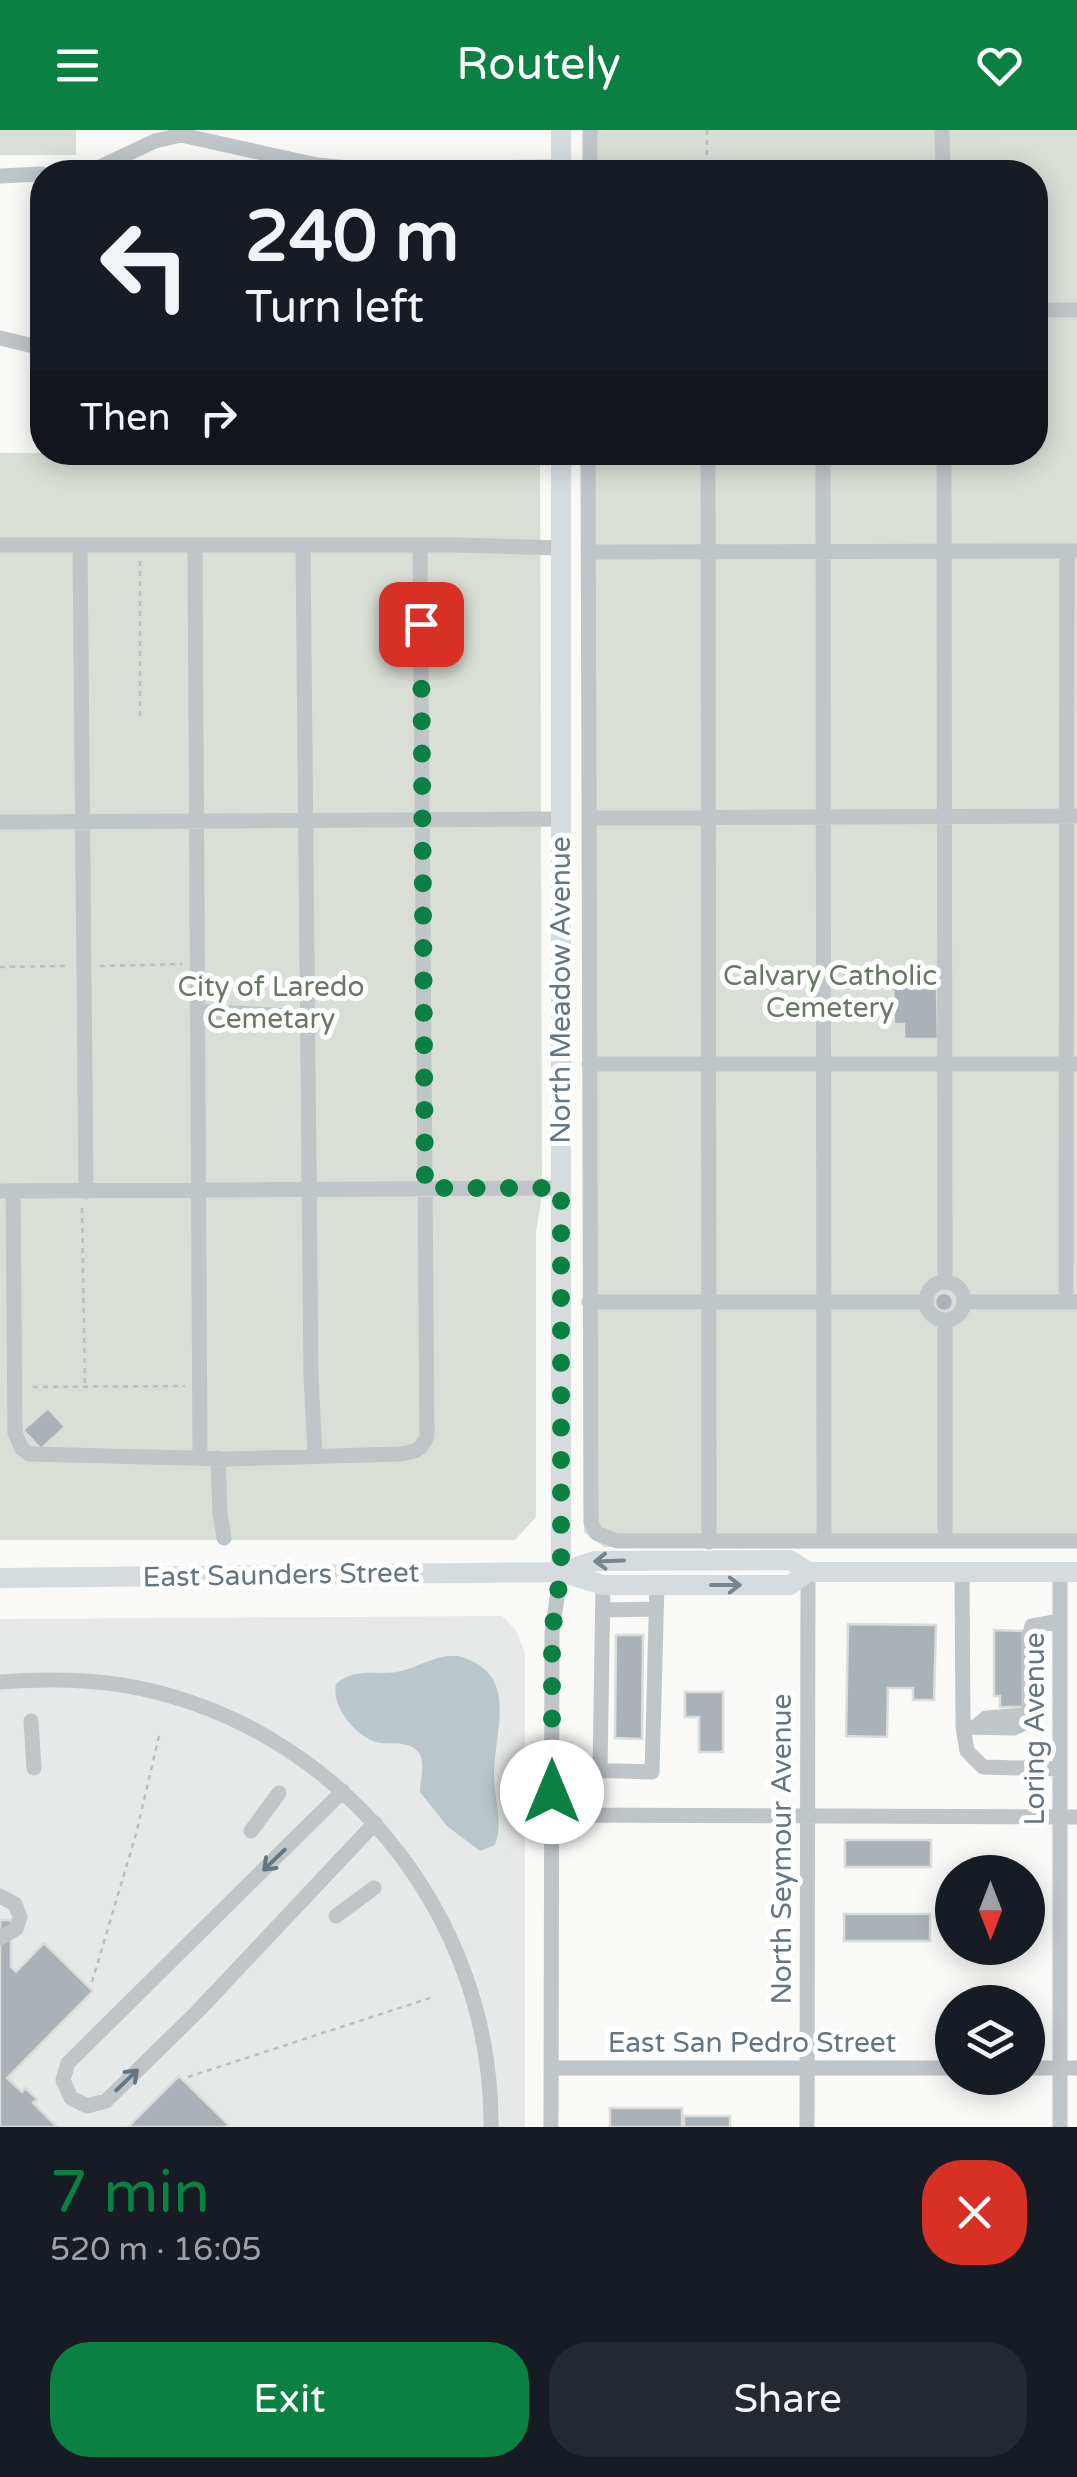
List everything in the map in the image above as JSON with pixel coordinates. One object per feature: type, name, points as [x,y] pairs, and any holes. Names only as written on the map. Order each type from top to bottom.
[{"type":"main road","points":[[561,130],[561,160]]},
{"type":"main road","name":"North Meadow Avenue","points":[[561,465],[561,1572]]},
{"type":"main road","name":"East Saunders Street","points":[[0,1578],[561,1572],[595,1561],[790,1560],[808,1572],[1069,1572]]},
{"type":"main road","name":"East Saunders Street","points":[[561,1572],[603,1586],[790,1585],[808,1572]]},
{"type":"street","points":[[590,130],[590,160]]},
{"type":"street","points":[[942,130],[942,160]]},
{"type":"street","points":[[115,160],[181,133],[289,160]]},
{"type":"street","points":[[0,176],[30,175]]},
{"type":"street","points":[[1048,310],[1077,310]]},
{"type":"street","points":[[0,338],[30,345]]},
{"type":"street","points":[[588,465],[591,1523],[596,1533],[617,1541],[1077,1541]]},
{"type":"street","points":[[708,465],[709,1542]]},
{"type":"street","points":[[823,465],[824,1541]]},
{"type":"street","points":[[944,465],[945,1282]]},
{"type":"street","points":[[0,546],[561,548]]},
{"type":"street","points":[[80,546],[84,1197]]},
{"type":"street","points":[[303,546],[315,1455]]},
{"type":"street","points":[[420,546],[422,819],[425,1188],[427,1436],[424,1445],[400,1454],[42,1457],[22,1448],[15,1433],[6,1191],[84,1197],[198,1191],[425,1188],[561,1188]]},
{"type":"street","points":[[195,547],[200,1457]]},
{"type":"street","points":[[588,552],[1072,551],[1072,1302],[964,1302]]},
{"type":"street","points":[[589,818],[1072,816]]},
{"type":"street","points":[[0,822],[562,819]]},
{"type":"street","points":[[197,1011],[310,1017]]},
{"type":"street","points":[[589,1064],[1072,1064]]},
{"type":"street","points":[[945,1282],[961,1290],[964,1302],[961,1312],[945,1320],[934,1317],[926,1302],[931,1288],[945,1282]]},
{"type":"street","points":[[589,1302],[926,1302]]},
{"type":"street","points":[[945,1320],[945,1541]]},
{"type":"street","points":[[218,1458],[224,1538]]},
{"type":"street","name":"North Meadow Avenue","points":[[552,2127],[552,1632],[561,1572]]},
{"type":"street","name":"North Seymour Avenue","points":[[807,2127],[808,1572]]},
{"type":"street","points":[[962,1572],[970,1726],[966,1752],[983,1767],[1066,1775]]},
{"type":"street","name":"Loring Avenue","points":[[1060,2127],[1068,1817],[1060,1621],[1069,1572]]},
{"type":"street","points":[[552,1769],[652,1772],[657,1585]]},
{"type":"street","points":[[600,1769],[603,1586]]},
{"type":"street","points":[[603,1610],[656,1608]]},
{"type":"street","points":[[970,1726],[1014,1728],[1026,1723],[1032,1626],[1060,1621]]},
{"type":"street","points":[[0,1682],[95,1682],[190,1703],[276,1742],[343,1791],[375,1823],[420,1880],[458,1952],[482,2028],[491,2127]]},
{"type":"street","points":[[31,1721],[34,1768]]},
{"type":"street","points":[[343,1791],[68,2063],[63,2080],[71,2098],[87,2106],[106,2101],[198,2011],[375,1823]]},
{"type":"street","points":[[251,1831],[278,1793]]},
{"type":"street","points":[[552,1815],[1068,1817]]},
{"type":"street","points":[[336,1916],[374,1888]]},
{"type":"street","points":[[0,1896],[15,1904],[20,1917],[16,1929],[0,1938]]},
{"type":"street","name":"East San Pedro Street","points":[[552,2068],[935,2068]]},
{"type":"street","points":[[1045,2068],[1077,2068]]},
{"type":"path","points":[[707,130],[707,160]]},
{"type":"path","points":[[140,555],[140,718]]},
{"type":"path","points":[[89,966],[190,964]]},
{"type":"path","points":[[0,967],[76,966]]},
{"type":"path","points":[[84,1197],[85,1386]]},
{"type":"path","points":[[22,1387],[193,1386]]},
{"type":"path","points":[[92,1982],[160,1736]]},
{"type":"path","points":[[188,2077],[430,1998]]},
{"type":"shaded area","points":[[502,1616],[516,1630],[525,1653],[525,2127],[0,2127],[0,1619]]},
{"type":"shaded area","points":[[458,1656],[478,1664],[490,1675],[500,1705],[494,1775],[498,1836],[495,1845],[480,1851],[447,1826],[420,1792],[419,1753],[404,1744],[379,1743],[365,1737],[345,1717],[335,1692],[336,1684],[353,1675],[396,1672],[436,1658]]},
{"type":"green space","points":[[0,130],[76,130],[76,155],[0,155]]},
{"type":"green space","name":"Calvary Catholic Cemetery","points":[[583,130],[1077,130],[1077,1546],[604,1547],[584,1532],[583,465],[1048,465],[1048,160],[583,160]]},
{"type":"green space","name":"City of Laredo Cemetary","points":[[0,453],[30,453],[30,465],[540,465],[542,1195],[536,1232],[536,1517],[515,1540],[0,1540]]},
{"type":"building","points":[[893,979],[923,982],[923,988],[937,988],[938,1039],[904,1039],[904,1024],[894,1024]]},
{"type":"building","points":[[944,1293],[953,1302],[944,1311],[935,1302]]},
{"type":"building","points":[[48,1408],[65,1427],[41,1449],[23,1430]]},
{"type":"building","points":[[848,1624],[936,1625],[934,1700],[913,1700],[913,1688],[888,1688],[887,1737],[846,1736]]},
{"type":"building","points":[[994,1630],[1023,1631],[1023,1707],[1000,1707],[1000,1696],[994,1696]]},
{"type":"building","points":[[616,1635],[643,1635],[642,1739],[615,1738]]},
{"type":"building","points":[[685,1692],[723,1692],[723,1752],[699,1752],[699,1717],[685,1717]]},
{"type":"building","points":[[845,1840],[931,1840],[931,1867],[845,1867]]},
{"type":"building","points":[[844,1914],[930,1914],[930,1941],[844,1941]]},
{"type":"building","points":[[0,1920],[11,1920],[11,1967],[16,1972],[44,1943],[93,1991],[7,2078],[37,2099],[33,2103],[57,2127],[0,2127]]},
{"type":"building","points":[[179,2076],[228,2124],[128,2127]]},
{"type":"building","points":[[610,2108],[682,2108],[682,2127],[610,2127]]},
{"type":"building","points":[[684,2116],[730,2116],[730,2127],[684,2127]]},
{"type":"route","points":[[421,624],[425,1188],[561,1188],[561,1572],[552,1632],[552,1792]]}]
